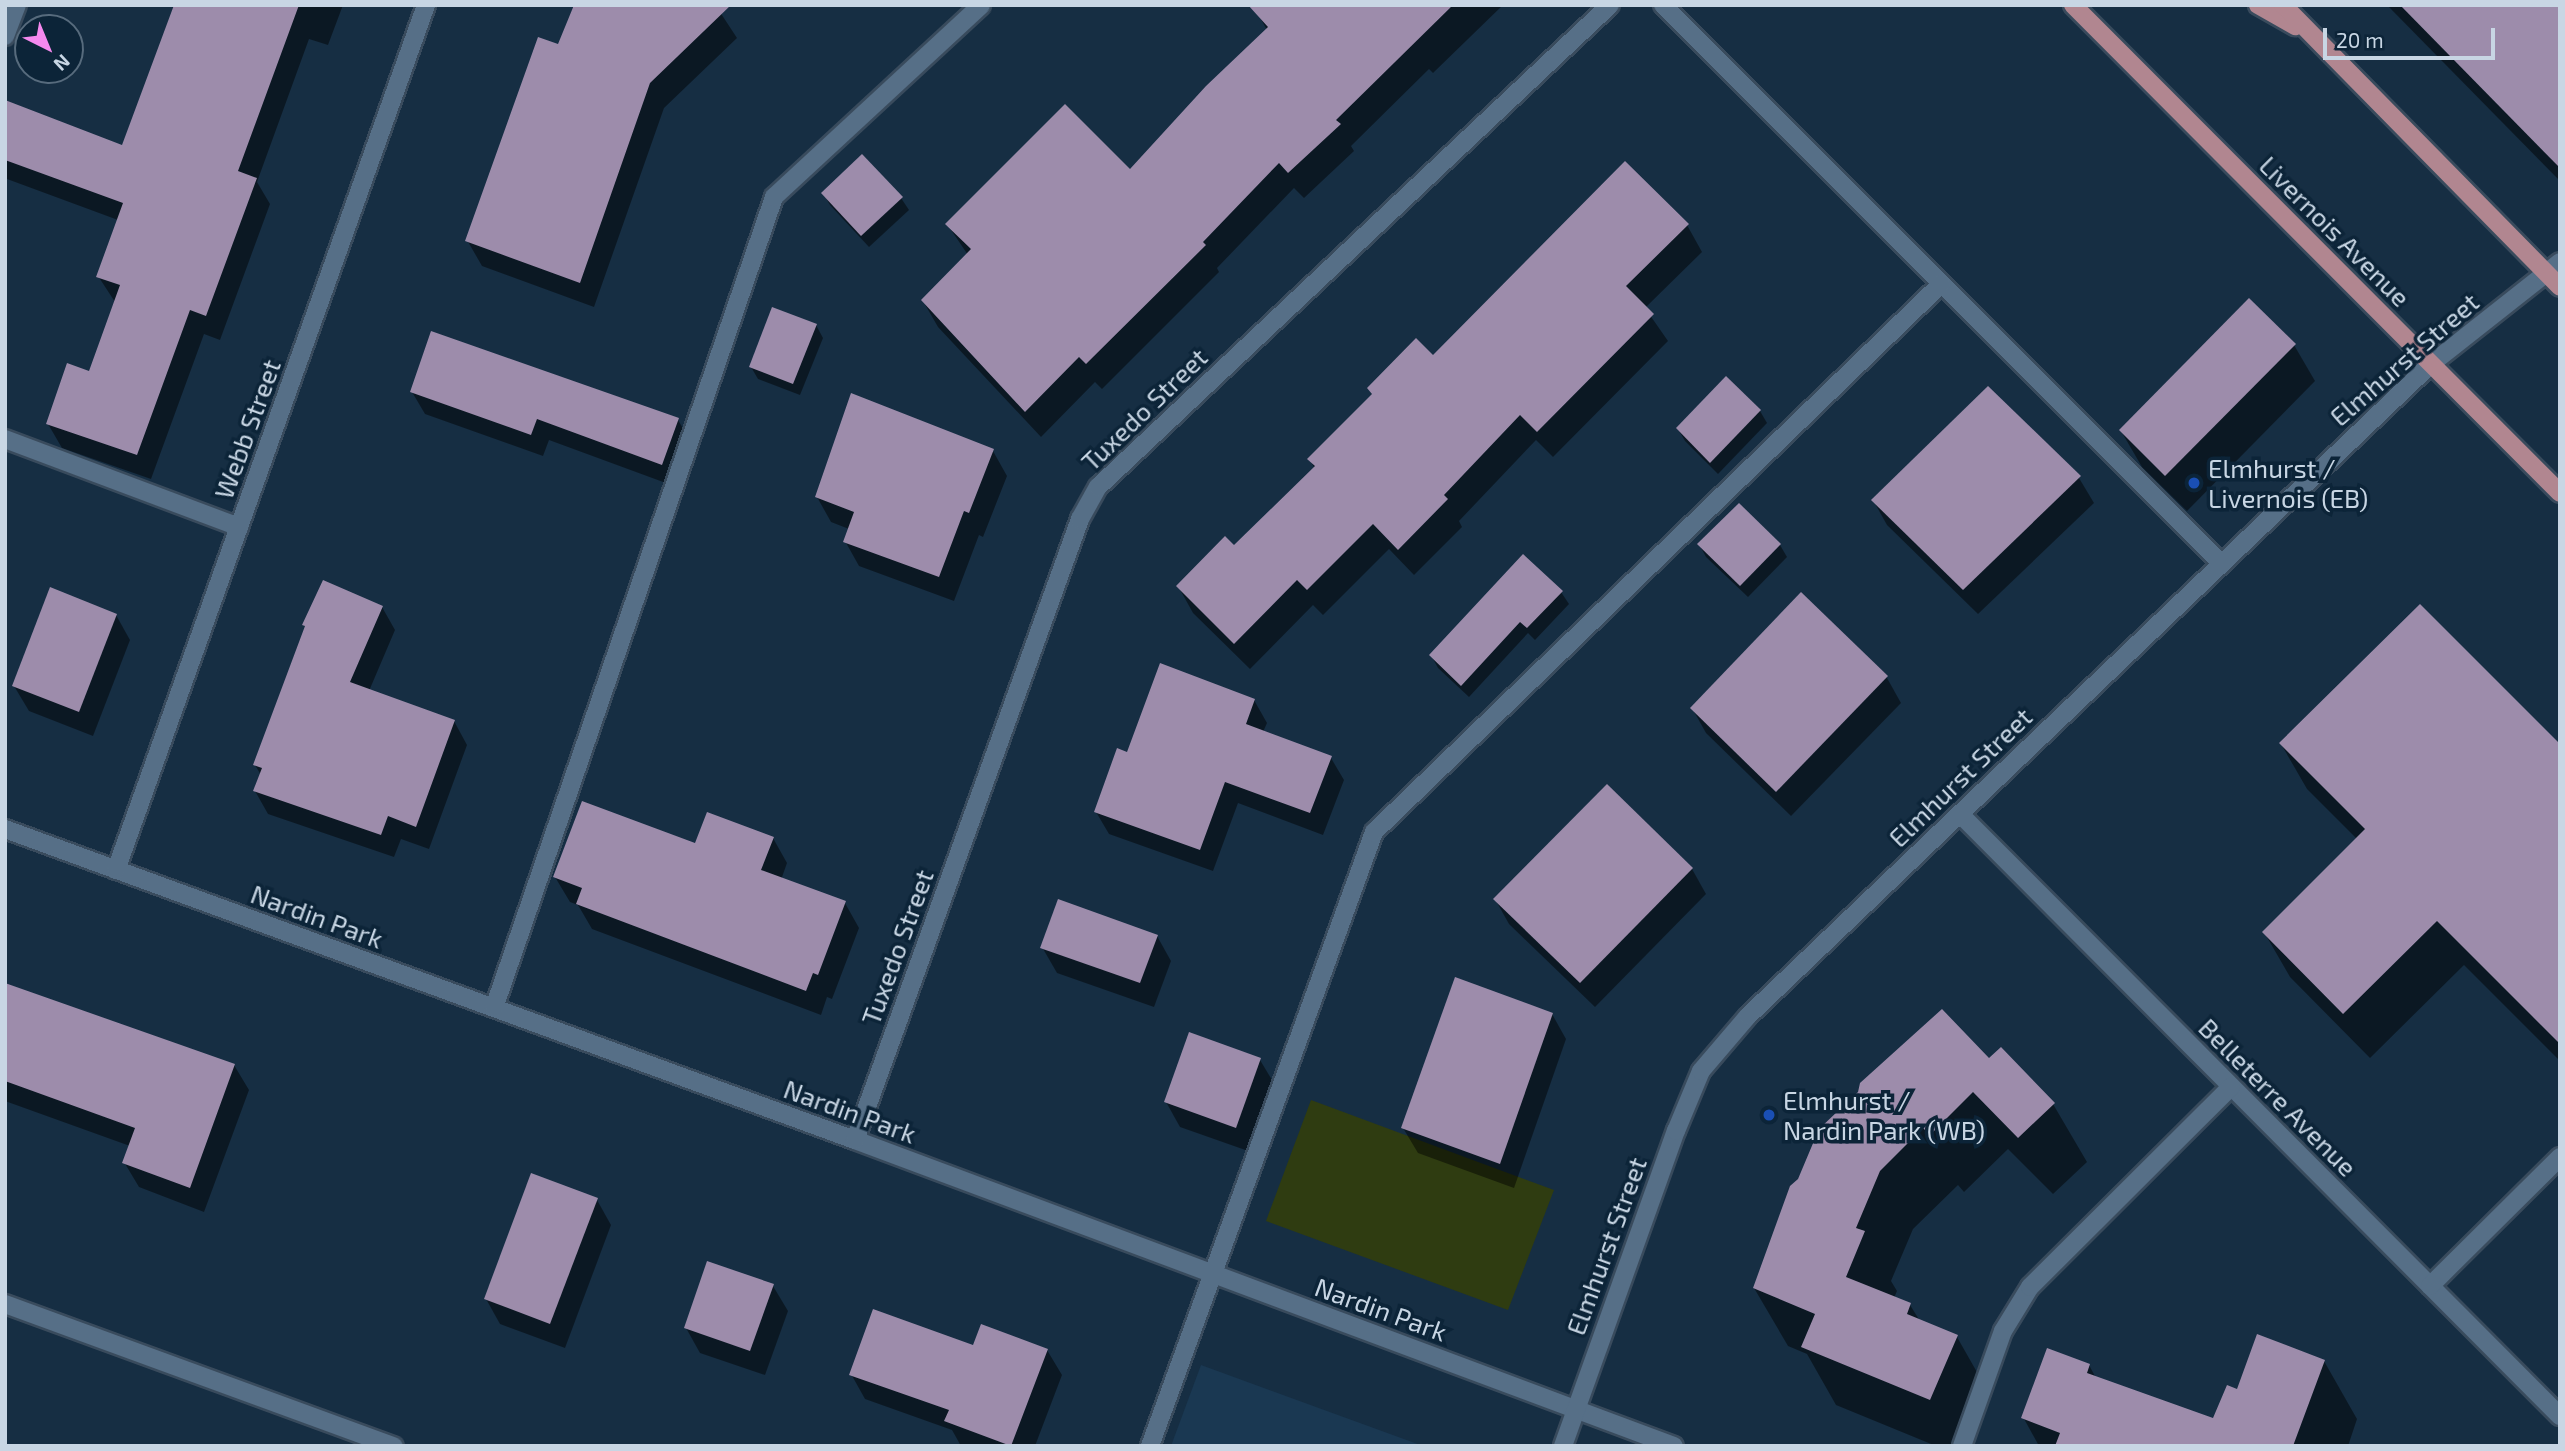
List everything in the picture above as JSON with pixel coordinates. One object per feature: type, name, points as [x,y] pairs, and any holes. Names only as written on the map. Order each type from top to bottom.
[{"type":"main road","name":"Livernois Avenue","points":[[2073,5],[2560,493]]},
{"type":"main road","points":[[2258,5],[2316,39]]},
{"type":"main road","points":[[2283,5],[2556,274]]},
{"type":"street","points":[[5,36],[17,5]]},
{"type":"street","name":"Webb Street","points":[[116,870],[426,5]]},
{"type":"street","points":[[494,1008],[774,197],[981,5]]},
{"type":"street","name":"Tuxedo Street","points":[[855,1140],[1080,519],[1098,487],[1610,5]]},
{"type":"street","points":[[1663,5],[2221,563]]},
{"type":"street","name":"Elmhurst Street","points":[[1563,1446],[1676,1131],[1701,1071],[1748,1016],[2431,364],[2556,274]]},
{"type":"street","points":[[1150,1446],[1374,832],[1941,284]]},
{"type":"street","points":[[5,439],[239,527]]},
{"type":"street","name":"Belleterre Avenue","points":[[1959,814],[2560,1416]]},
{"type":"street","name":"Nardin Park","points":[[5,830],[855,1140],[1674,1446]]},
{"type":"street","points":[[1962,1446],[2003,1331],[2029,1287],[2231,1087]]},
{"type":"street","points":[[2430,1286],[2560,1157]]},
{"type":"street","points":[[5,1304],[394,1446]]},
{"type":"shaded area","points":[[1201,1365],[1423,1446],[1171,1446]]},
{"type":"green space","points":[[1311,1100],[1554,1190],[1508,1310],[1266,1221]]},
{"type":"building","points":[[174,5],[299,5],[238,171],[257,178],[206,316],[190,310],[137,455],[46,424],[67,363],[89,371],[120,285],[96,277],[123,203],[5,160],[5,100],[122,145]]},
{"type":"building","points":[[574,5],[731,5],[650,83],[580,283],[465,241],[538,37],[558,44]]},
{"type":"building","points":[[1248,5],[1453,5],[1336,120],[1341,124],[1288,173],[1279,163],[1203,242],[1206,245],[1086,364],[1079,357],[1025,412],[921,300],[971,249],[945,224],[1065,104],[1130,169],[1206,86],[1268,27]]},
{"type":"building","points":[[2400,5],[2560,5],[2560,168]]},
{"type":"building","points":[[862,154],[903,197],[861,236],[821,193]]},
{"type":"building","points":[[1625,161],[1689,224],[1626,286],[1654,314],[1537,432],[1520,415],[1444,495],[1448,499],[1398,550],[1373,524],[1307,590],[1297,580],[1234,644],[1176,586],[1225,536],[1234,545],[1315,466],[1307,459],[1372,394],[1367,388],[1416,338],[1433,355]]},
{"type":"building","points":[[2249,298],[2296,344],[2165,476],[2119,430]]},
{"type":"building","points":[[772,307],[817,324],[793,384],[749,367]]},
{"type":"building","points":[[431,331],[679,418],[662,465],[537,419],[531,435],[410,392]]},
{"type":"building","points":[[1726,376],[1761,410],[1710,463],[1676,428]]},
{"type":"building","points":[[1988,386],[2081,476],[1963,590],[1871,500]]},
{"type":"building","points":[[851,393],[994,449],[969,513],[964,511],[939,577],[843,542],[854,512],[815,497]]},
{"type":"building","points":[[1739,503],[1781,544],[1740,586],[1697,544]]},
{"type":"building","points":[[1523,554],[1563,591],[1527,628],[1520,622],[1461,686],[1429,655]]},
{"type":"building","points":[[323,580],[383,606],[350,682],[455,720],[416,827],[388,816],[381,835],[253,791],[262,768],[253,765],[305,626],[302,625]]},
{"type":"building","points":[[50,587],[117,614],[79,712],[12,686]]},
{"type":"building","points":[[1801,592],[1888,676],[1776,792],[1690,708]]},
{"type":"building","points":[[2420,604],[2560,744],[2560,1044],[2437,921],[2343,1014],[2262,932],[2365,829],[2279,743]]},
{"type":"building","points":[[1160,663],[1255,699],[1246,724],[1332,756],[1310,813],[1225,782],[1200,850],[1094,812],[1117,748],[1127,752]]},
{"type":"building","points":[[1607,784],[1693,868],[1580,983],[1493,899]]},
{"type":"building","points":[[582,801],[695,843],[707,812],[774,837],[761,870],[846,901],[818,975],[813,973],[806,991],[576,904],[582,888],[553,877]]},
{"type":"building","points":[[1058,899],[1158,935],[1140,983],[1040,948]]},
{"type":"building","points":[[1455,977],[1553,1013],[1500,1164],[1401,1128]]},
{"type":"building","points":[[5,983],[235,1064],[190,1188],[122,1163],[135,1128],[5,1081]]},
{"type":"building","points":[[1942,1009],[1989,1058],[2001,1047],[2055,1103],[2018,1138],[1973,1092],[1930,1135],[1923,1128],[1880,1171],[1856,1228],[1865,1231],[1846,1277],[1911,1303],[1907,1314],[1958,1335],[1930,1400],[1801,1347],[1815,1314],[1753,1288],[1790,1186],[1798,1179],[1819,1129],[1858,1092],[1860,1083]]},
{"type":"building","points":[[1189,1032],[1261,1058],[1236,1128],[1164,1102]]},
{"type":"building","points":[[531,1173],[598,1198],[550,1324],[484,1299]]},
{"type":"building","points":[[707,1261],[774,1284],[750,1351],[684,1328]]},
{"type":"building","points":[[873,1309],[973,1345],[981,1324],[1048,1349],[1011,1446],[944,1421],[949,1410],[849,1375]]},
{"type":"building","points":[[2257,1334],[2325,1360],[2293,1446],[2055,1446],[2060,1433],[2021,1418],[2047,1348],[2090,1364],[2087,1373],[2213,1418],[2227,1385],[2237,1389]]},
{"type":"place","name":"Elmhurst / Livernois (EB)","points":[[2194,483]]},
{"type":"place","name":"Elmhurst / Nardin Park (WB)","points":[[1769,1115]]}]
